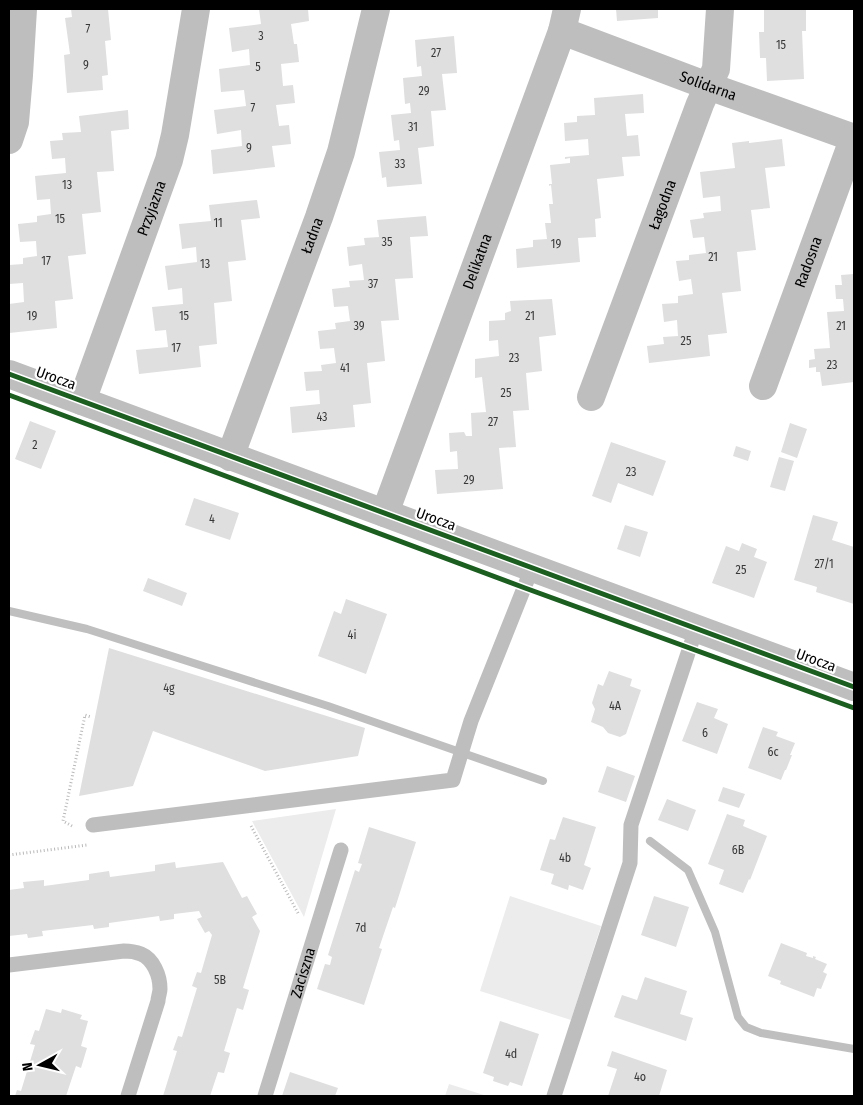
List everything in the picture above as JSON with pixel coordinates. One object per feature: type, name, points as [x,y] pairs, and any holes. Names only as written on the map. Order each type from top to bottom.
[{"type":"street","points":[[9,140],[15,122],[24,9]]},
{"type":"street","name":"Przyjazna","points":[[82,401],[169,160],[175,135],[196,9]]},
{"type":"street","name":"Ładna","points":[[230,457],[319,217],[341,152],[376,9]]},
{"type":"street","name":"Łagodna","points":[[591,397],[716,69],[720,9]]},
{"type":"street","name":"Solidarna","points":[[565,20],[708,86],[854,138]]},
{"type":"street","name":"Delikatna","points":[[385,513],[565,20]]},
{"type":"street","name":"Radosna","points":[[763,386],[854,138]]},
{"type":"street","name":"Urocza","points":[[9,374],[854,688]]},
{"type":"lane","points":[[93,825],[453,780],[471,721],[532,568]]},
{"type":"lane","points":[[554,1096],[630,863],[631,825],[696,629]]},
{"type":"lane","name":"Zaciszna","points":[[265,1096],[341,850]]},
{"type":"lane","points":[[9,965],[124,951],[139,953],[148,958],[158,977],[160,989],[158,1001],[128,1096]]},
{"type":"path","points":[[9,856],[96,844],[93,825],[74,827],[63,821],[85,715],[91,716]]},
{"type":"path","points":[[250,824],[300,917]]},
{"type":"shaded area","points":[[336,809],[304,917],[252,821]]},
{"type":"shaded area","points":[[510,896],[601,926],[571,1020],[480,991]]},
{"type":"shaded area","points":[[449,1084],[487,1096],[445,1096]]},
{"type":"building","points":[[71,9],[108,9],[111,40],[105,41],[108,75],[102,76],[103,90],[67,93],[64,55],[70,54],[65,18],[72,17]]},
{"type":"building","points":[[259,9],[308,9],[309,21],[291,24],[294,44],[297,44],[299,62],[281,64],[283,86],[293,85],[295,103],[276,105],[279,126],[289,125],[291,144],[272,146],[275,167],[213,174],[211,150],[242,146],[241,130],[217,134],[214,110],[246,106],[244,90],[221,92],[219,69],[250,65],[249,49],[232,52],[229,28],[261,24]]},
{"type":"building","points":[[616,9],[658,9],[658,18],[617,21]]},
{"type":"building","points":[[764,9],[806,9],[806,31],[802,31],[804,79],[767,81],[766,58],[760,58],[759,32],[764,32]]},
{"type":"building","points":[[454,36],[457,73],[442,74],[446,110],[431,111],[434,146],[418,148],[422,184],[387,187],[386,177],[382,178],[379,152],[400,150],[399,140],[394,141],[391,115],[411,113],[410,103],[405,104],[403,78],[422,76],[421,66],[417,67],[415,40]]},
{"type":"building","points":[[643,94],[644,113],[625,114],[627,136],[638,135],[640,156],[622,157],[624,176],[597,179],[601,218],[595,219],[596,237],[578,238],[580,262],[517,268],[516,249],[533,247],[533,240],[547,239],[545,223],[551,223],[549,204],[553,204],[551,185],[549,186],[549,184],[552,184],[550,165],[570,163],[570,158],[565,159],[565,157],[589,155],[588,139],[565,141],[564,123],[577,122],[577,116],[595,115],[594,98]]},
{"type":"building","points":[[128,110],[129,129],[111,131],[114,171],[97,172],[101,212],[82,214],[86,254],[68,256],[73,299],[55,301],[57,328],[9,333],[9,304],[24,302],[23,283],[9,284],[9,265],[23,264],[23,258],[37,256],[36,241],[20,242],[18,224],[37,222],[37,216],[51,214],[50,199],[37,200],[35,176],[66,173],[65,158],[52,159],[50,141],[63,140],[62,133],[81,132],[79,116]]},
{"type":"building","points":[[782,139],[785,166],[765,168],[770,208],[751,210],[756,250],[737,252],[741,291],[722,293],[727,333],[708,335],[710,356],[649,363],[647,346],[664,344],[663,337],[678,336],[677,320],[664,322],[662,304],[678,303],[678,296],[693,294],[691,279],[679,281],[676,261],[689,260],[689,255],[706,253],[704,237],[693,238],[690,220],[704,218],[703,213],[721,211],[720,196],[703,198],[700,172],[735,168],[732,143]]},
{"type":"building","points":[[257,200],[260,218],[241,220],[246,260],[228,262],[232,301],[214,303],[217,344],[199,346],[201,367],[139,374],[136,350],[168,347],[166,330],[155,331],[152,307],[183,304],[182,288],[168,290],[165,266],[197,262],[196,247],[182,249],[179,224],[211,221],[209,205]]},
{"type":"building","points":[[426,216],[428,236],[410,237],[413,278],[395,279],[399,320],[381,321],[385,361],[367,363],[371,403],[353,405],[355,427],[292,433],[290,407],[320,404],[319,390],[306,391],[304,372],[322,371],[321,365],[336,363],[334,348],[320,349],[318,331],[336,329],[335,323],[350,321],[348,306],[334,307],[332,289],[350,287],[349,281],[364,280],[362,264],[349,266],[347,247],[365,245],[364,238],[379,237],[377,220]]},
{"type":"building","points":[[854,274],[854,382],[822,386],[820,372],[816,372],[816,367],[809,368],[809,360],[815,359],[814,349],[830,348],[827,312],[844,311],[843,299],[836,299],[835,285],[842,285],[841,275]]},
{"type":"building","points":[[552,299],[556,335],[539,337],[542,371],[526,373],[529,410],[513,411],[516,447],[499,448],[503,489],[437,494],[435,470],[458,469],[457,451],[450,452],[449,433],[464,432],[466,436],[472,436],[471,413],[486,412],[482,377],[475,378],[475,359],[499,356],[498,340],[489,341],[489,321],[505,320],[505,313],[511,311],[510,301]]},
{"type":"building","points":[[30,421],[56,431],[41,469],[15,459]]},
{"type":"building","points":[[790,423],[807,429],[797,458],[781,452]]},
{"type":"building","points":[[611,442],[666,461],[653,496],[618,483],[611,503],[592,496]]},
{"type":"building","points":[[736,446],[751,451],[748,461],[733,456]]},
{"type":"building","points":[[779,457],[794,461],[785,491],[770,487]]},
{"type":"building","points":[[194,498],[239,513],[230,540],[185,525]]},
{"type":"building","points":[[813,515],[838,522],[832,540],[854,547],[854,604],[816,592],[817,587],[794,580]]},
{"type":"building","points":[[625,525],[648,532],[640,557],[617,549]]},
{"type":"building","points":[[742,543],[757,549],[754,557],[767,562],[754,598],[712,583],[726,546],[739,551]]},
{"type":"building","points":[[148,578],[187,593],[182,606],[143,591]]},
{"type":"building","points":[[346,599],[387,614],[366,674],[318,656],[334,611],[341,614]]},
{"type":"building","points":[[109,648],[365,728],[358,756],[265,771],[153,731],[133,786],[79,796]]},
{"type":"building","points":[[609,671],[632,679],[630,686],[641,690],[626,734],[620,737],[608,733],[603,727],[591,722],[595,709],[592,703],[598,684],[603,686]]},
{"type":"building","points":[[697,702],[718,709],[714,718],[728,724],[717,754],[682,741]]},
{"type":"building","points":[[763,727],[778,732],[776,736],[795,743],[781,780],[748,768]]},
{"type":"building","points":[[607,766],[635,776],[626,802],[598,792]]},
{"type":"building","points":[[723,787],[745,794],[739,808],[718,801]]},
{"type":"building","points":[[667,799],[696,810],[688,831],[658,820]]},
{"type":"building","points":[[727,814],[745,820],[743,826],[767,836],[743,893],[719,884],[724,870],[708,864]]},
{"type":"building","points":[[563,817],[596,827],[584,865],[591,868],[583,890],[569,885],[568,890],[551,884],[554,874],[540,870],[550,839],[555,840]]},
{"type":"building","points":[[369,827],[416,842],[395,908],[393,907],[379,948],[382,949],[364,1005],[317,989],[325,964],[330,965],[332,957],[328,955],[355,870],[359,872],[362,864],[358,863]]},
{"type":"building","points":[[175,862],[176,868],[223,862],[242,898],[247,896],[257,914],[252,917],[260,931],[243,988],[249,990],[243,1010],[237,1008],[224,1051],[230,1053],[224,1073],[218,1072],[210,1096],[163,1096],[177,1051],[173,1050],[178,1036],[182,1037],[197,988],[192,986],[197,972],[201,973],[212,935],[209,931],[205,933],[197,919],[202,917],[199,911],[174,914],[174,919],[160,921],[159,916],[109,923],[109,927],[94,929],[93,925],[42,931],[43,936],[28,938],[27,934],[9,936],[9,890],[24,888],[23,882],[44,880],[44,886],[89,880],[89,874],[109,871],[110,877],[155,871],[155,865]]},
{"type":"building","points":[[654,896],[689,907],[676,947],[641,935]]},
{"type":"building","points":[[781,943],[807,953],[806,956],[816,957],[815,959],[827,964],[823,972],[827,974],[821,989],[817,988],[814,997],[780,984],[781,981],[768,976]]},
{"type":"building","points":[[645,977],[687,991],[680,1014],[693,1018],[686,1041],[614,1017],[622,995],[637,1000]]},
{"type":"building","points":[[46,1009],[61,1013],[62,1009],[82,1015],[80,1019],[88,1021],[81,1046],[87,1048],[81,1068],[76,1066],[66,1096],[15,1096],[17,1090],[21,1091],[35,1045],[30,1044],[35,1030],[39,1031]]},
{"type":"building","points":[[500,1021],[539,1034],[522,1086],[510,1082],[508,1086],[493,1081],[494,1077],[483,1073]]},
{"type":"building","points":[[612,1051],[667,1070],[659,1096],[608,1096],[617,1069],[607,1066]]},
{"type":"building","points":[[290,1072],[338,1088],[335,1096],[282,1096]]},
{"type":"waterway","points":[[9,611],[87,629],[328,706],[543,781]]},
{"type":"waterway","points":[[650,841],[688,870],[715,932],[738,1017],[746,1027],[761,1033],[854,1049]]},
{"type":"cycle path","points":[[9,374],[854,687]]},
{"type":"cycle path","points":[[9,395],[525,588],[854,708]]}]
